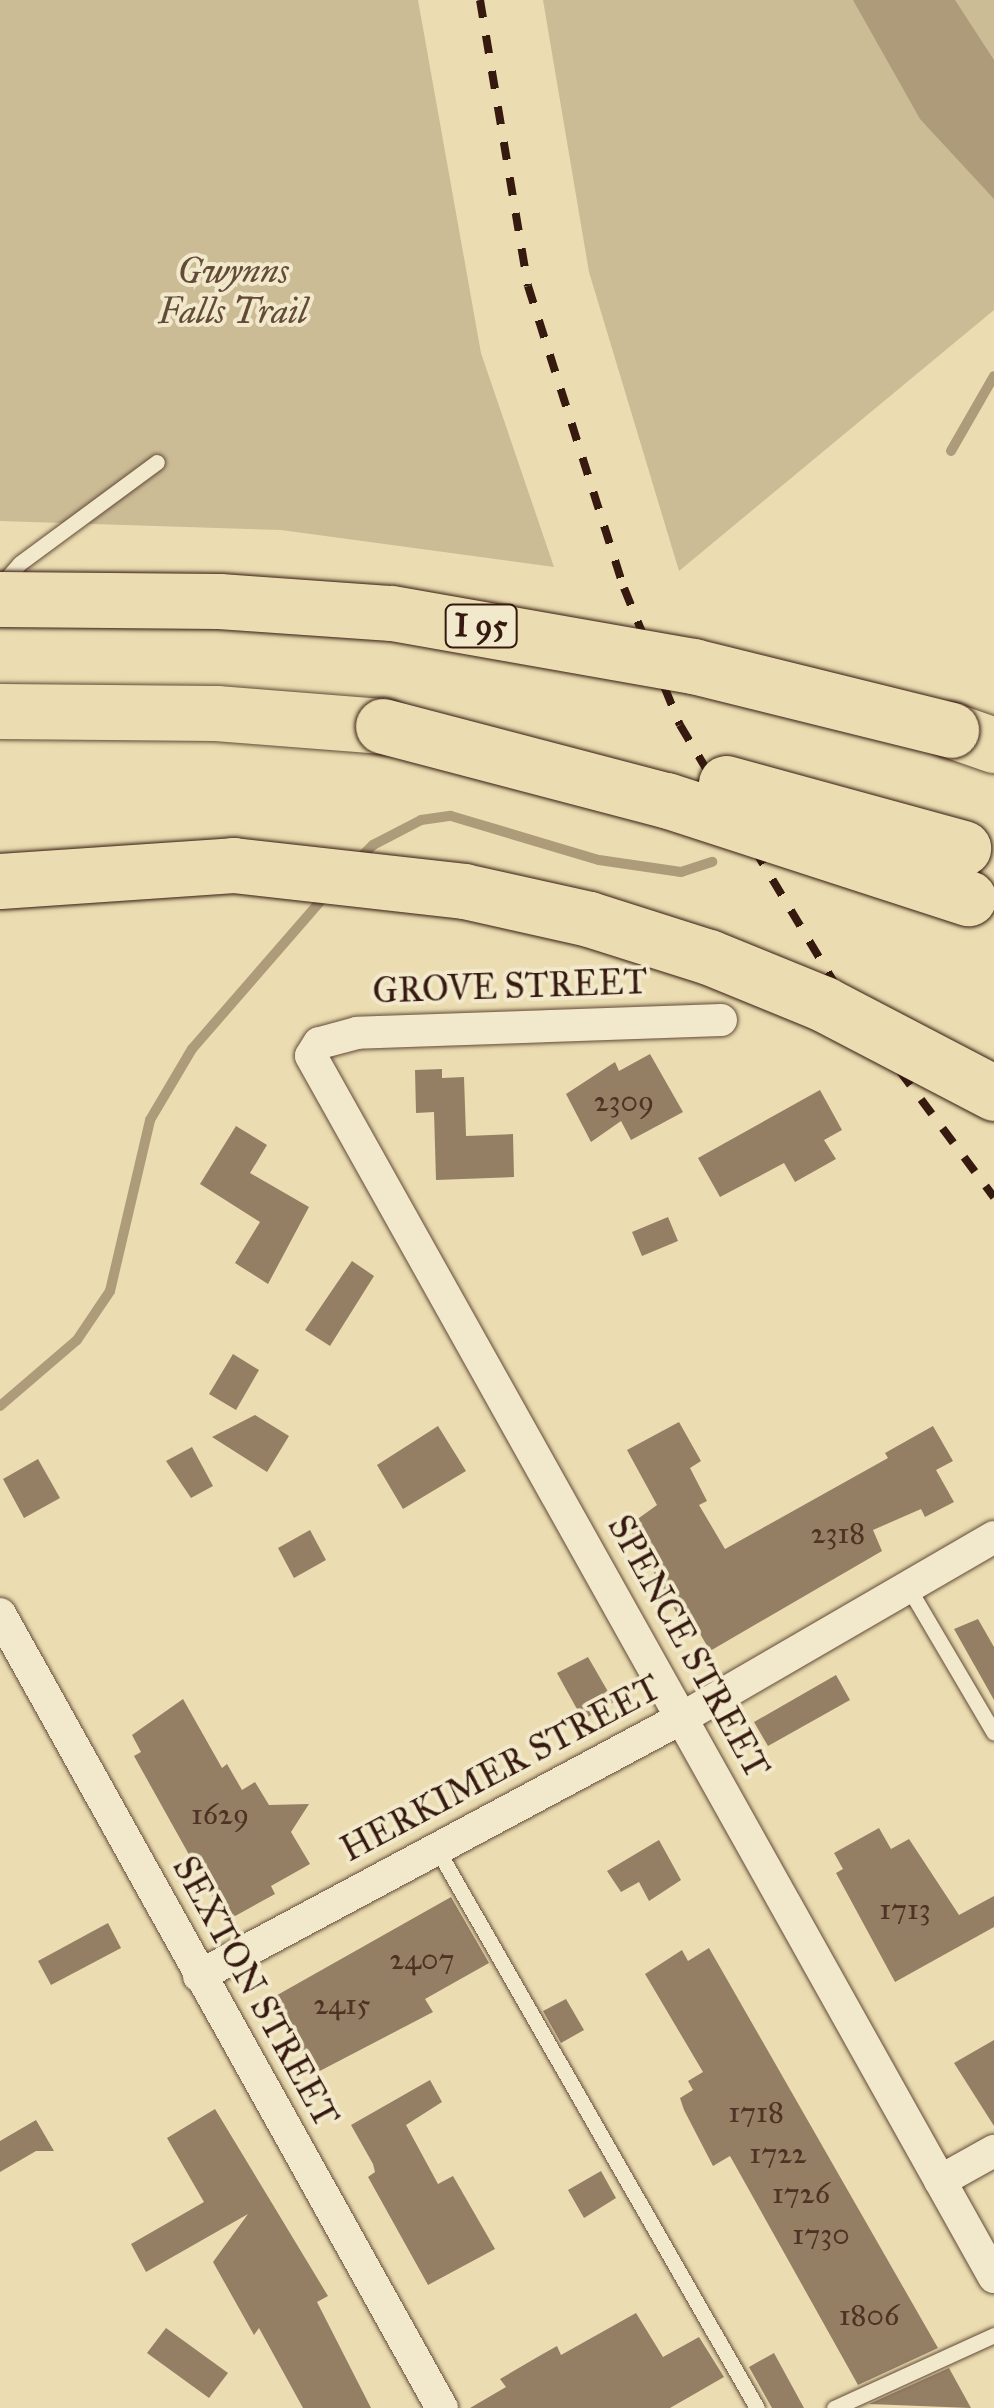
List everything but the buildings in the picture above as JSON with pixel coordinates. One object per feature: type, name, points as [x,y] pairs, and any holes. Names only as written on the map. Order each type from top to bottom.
[{"type":"highway","name":"I 95","points":[[0,598],[220,601],[392,613],[693,666],[980,738]]},
{"type":"highway","points":[[0,710],[216,713],[383,726],[980,878]]},
{"type":"highway","points":[[0,882],[233,865],[464,890],[709,957],[824,1004],[994,1094]]},
{"type":"street","name":"GROVE STREET","points":[[312,1056],[318,1044],[356,1033],[721,1020]]},
{"type":"street","name":"SPENCE STREET","points":[[312,1056],[994,2277]]},
{"type":"street","name":"HERKIMER STREET","points":[[199,1976],[682,1718],[994,1537]]},
{"type":"street","name":"SEXTON STREET","points":[[0,1614],[442,2408]]},
{"type":"street","points":[[940,2181],[994,2151]]},
{"type":"lane","points":[[0,586],[20,563],[157,462]]},
{"type":"lane","points":[[908,1587],[994,1733]]},
{"type":"lane","points":[[437,1848],[757,2408]]},
{"type":"lane","points":[[834,2408],[994,2335]]},
{"type":"green space","name":"Gwynns Falls Trail","points":[[0,0],[418,0],[481,353],[554,567],[281,530],[0,521]]},
{"type":"green space","points":[[543,0],[994,0],[994,310],[679,571],[589,272]]},
{"type":"shaded area","points":[[853,0],[955,0],[994,60],[994,199],[920,119]]},
{"type":"waterway","points":[[951,451],[994,376]]},
{"type":"waterway","points":[[358,860],[373,845],[421,820],[451,816],[599,860],[681,872],[712,862]]},
{"type":"waterway","points":[[0,1406],[77,1340],[110,1291],[150,1120],[192,1049],[326,895]]},
{"type":"railway","points":[[480,0],[528,286],[624,588],[680,725],[835,984],[994,1197]]}]
